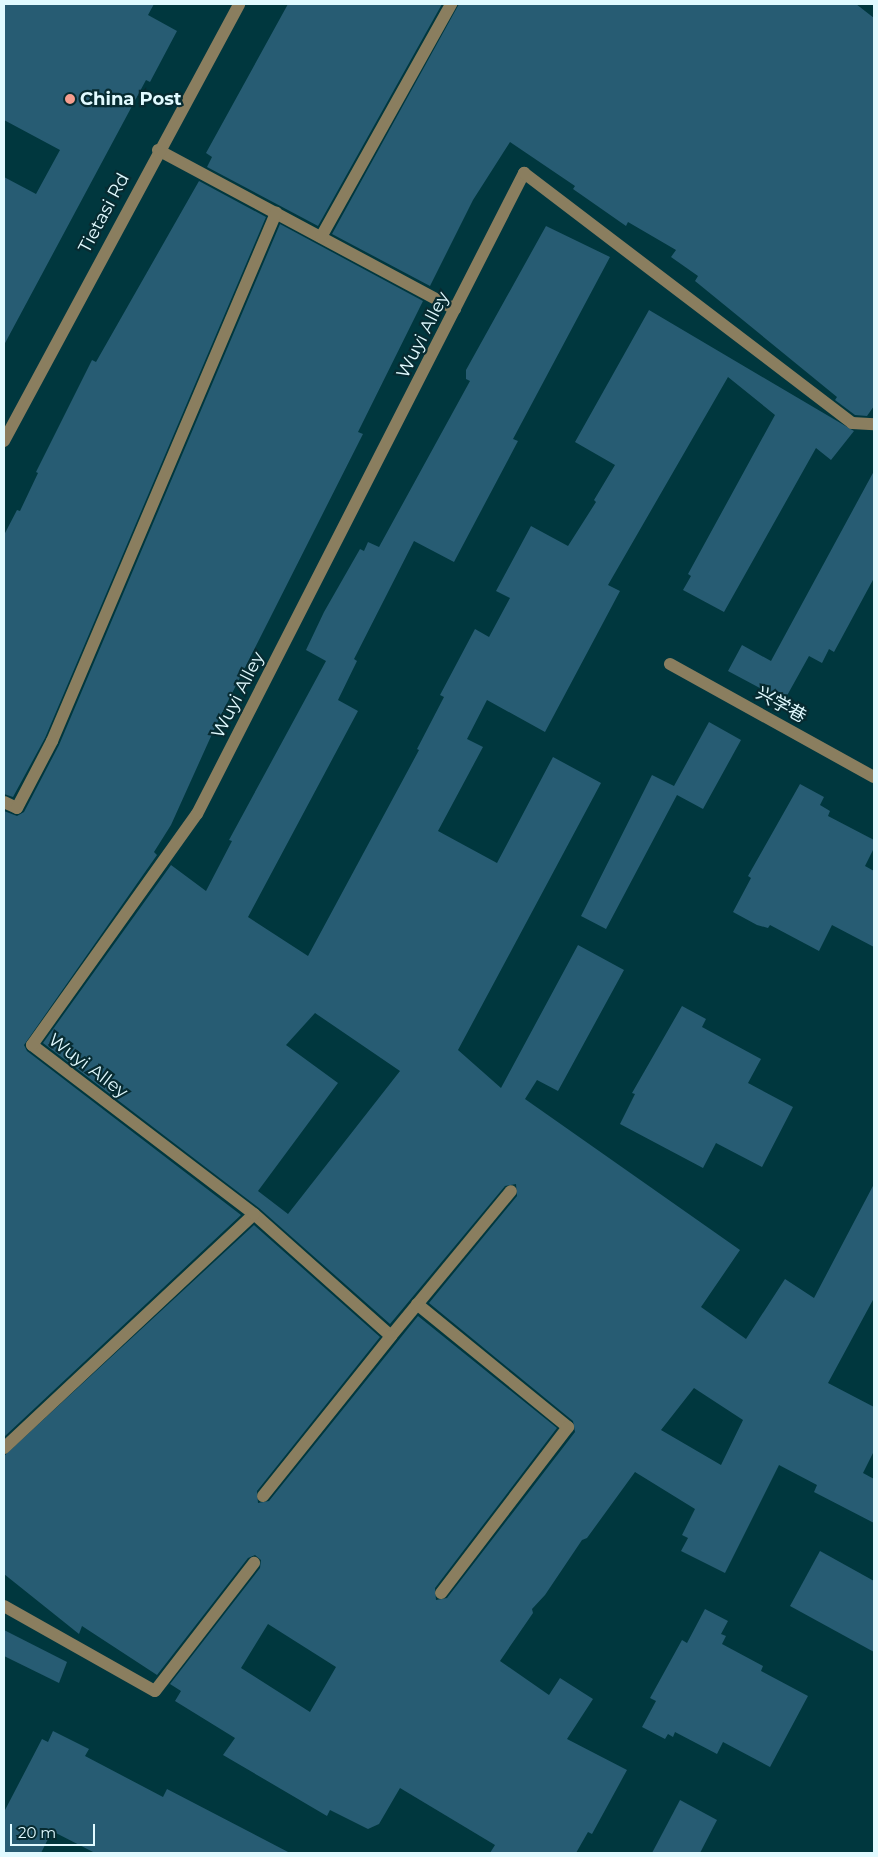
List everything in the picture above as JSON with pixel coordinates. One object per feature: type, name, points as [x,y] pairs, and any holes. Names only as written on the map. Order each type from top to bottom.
[{"type":"street","name":"Tietasi Rd","points":[[4,441],[158,150],[239,4]]},
{"type":"street","points":[[321,237],[451,4]]},
{"type":"street","points":[[158,150],[455,309]]},
{"type":"street","name":"Wuyi Alley","points":[[254,1214],[32,1045],[197,814],[524,173],[852,423],[874,424]]},
{"type":"street","points":[[4,802],[17,808],[52,741],[276,213]]},
{"type":"street","name":"兴学巷","points":[[670,664],[874,777]]},
{"type":"street","points":[[263,1496],[417,1304],[511,1191]]},
{"type":"street","points":[[4,1448],[254,1214],[391,1336]]},
{"type":"street","points":[[417,1304],[568,1427],[441,1593]]},
{"type":"street","points":[[4,1606],[155,1691],[254,1563]]},
{"type":"building","points":[[4,4],[154,4],[148,15],[177,31],[150,82],[146,80],[4,345],[4,177],[36,194],[60,150],[4,120]]},
{"type":"building","points":[[288,4],[442,4],[318,226],[207,167],[212,157],[206,153]]},
{"type":"building","points":[[459,4],[856,4],[874,18],[874,406],[867,416],[855,415],[835,400],[837,397],[695,281],[698,276],[671,257],[676,250],[628,222],[626,226],[573,189],[575,186],[510,142],[473,200],[430,286],[332,234]]},
{"type":"building","points":[[199,181],[266,217],[45,738],[13,797],[4,794],[4,535],[17,510],[20,511],[38,473],[36,472],[92,360],[96,362]]},
{"type":"building","points":[[280,224],[423,301],[358,432],[363,434],[217,723],[171,825],[154,852],[157,855],[24,1045],[27,1051],[241,1215],[4,1437],[4,811],[17,816],[24,812],[59,745]]},
{"type":"building","points":[[546,226],[610,257],[513,439],[518,441],[454,562],[414,541],[354,659],[357,661],[338,700],[358,711],[248,917],[308,956],[419,750],[417,749],[444,697],[440,695],[475,629],[489,637],[510,598],[496,591],[531,526],[568,546],[596,502],[594,500],[615,465],[575,442],[649,310],[854,431],[831,460],[816,448],[724,612],[683,590],[691,576],[688,574],[775,415],[728,377],[608,585],[620,591],[545,732],[487,700],[467,739],[483,747],[438,831],[497,863],[553,757],[601,783],[458,1050],[501,1088],[578,945],[624,970],[558,1091],[537,1080],[525,1099],[740,1250],[701,1307],[746,1339],[785,1279],[814,1298],[874,1184],[874,1298],[828,1383],[874,1407],[874,1451],[863,1473],[874,1479],[874,1523],[814,1492],[817,1485],[779,1465],[725,1573],[681,1551],[688,1538],[682,1535],[695,1509],[635,1472],[587,1538],[582,1540],[545,1595],[532,1609],[533,1613],[500,1661],[549,1695],[560,1678],[593,1699],[567,1739],[627,1770],[592,1834],[588,1832],[576,1853],[490,1853],[495,1845],[400,1788],[379,1824],[368,1829],[330,1810],[327,1816],[223,1755],[235,1738],[175,1701],[181,1691],[170,1684],[260,1568],[261,1560],[255,1555],[248,1558],[157,1675],[82,1626],[79,1634],[4,1574],[4,1456],[254,1225],[380,1337],[257,1491],[258,1503],[269,1501],[418,1316],[557,1428],[435,1588],[436,1600],[447,1598],[575,1432],[573,1421],[429,1303],[517,1196],[516,1184],[505,1186],[390,1324],[259,1208],[43,1043],[171,865],[206,891],[232,841],[229,840],[326,661],[306,650],[324,612],[360,549],[364,551],[368,542],[379,547],[470,381],[466,379],[466,370]],"holes":[[[315,1013],[400,1071],[288,1214],[258,1191],[338,1083],[286,1045]],[[694,1388],[743,1420],[721,1465],[661,1430]],[[268,1624],[336,1667],[310,1712],[241,1668]]]},
{"type":"building","points":[[874,471],[874,578],[834,652],[829,649],[822,663],[809,656],[784,701],[728,671],[742,645],[771,661]]},
{"type":"building","points":[[709,722],[741,740],[703,809],[677,795],[606,929],[581,916],[652,775],[674,786]]},
{"type":"building","points":[[800,784],[824,797],[820,805],[830,811],[828,816],[874,840],[874,848],[865,866],[874,871],[874,947],[832,925],[819,951],[770,925],[768,928],[757,925],[733,912],[751,878],[748,876]]},
{"type":"building","points":[[682,1006],[706,1019],[702,1027],[761,1059],[748,1083],[793,1107],[762,1167],[716,1143],[703,1168],[620,1124],[635,1094],[632,1093]]},
{"type":"building","points":[[820,1551],[874,1581],[874,1652],[790,1606]]},
{"type":"building","points":[[705,1609],[728,1621],[721,1634],[726,1636],[722,1644],[763,1666],[761,1671],[808,1696],[770,1767],[723,1742],[717,1754],[675,1732],[673,1737],[668,1734],[665,1739],[642,1727],[656,1701],[650,1698],[682,1640],[687,1643]]},
{"type":"building","points":[[4,1630],[67,1662],[59,1683],[4,1656]]},
{"type":"building","points":[[53,1731],[89,1749],[85,1756],[163,1797],[167,1789],[290,1853],[95,1853],[52,1831],[41,1853],[4,1853],[4,1812],[42,1739],[48,1742]]},
{"type":"building","points":[[680,1800],[717,1820],[700,1853],[652,1853]]},
{"type":"place","name":"China Post","points":[[70,99]]}]
